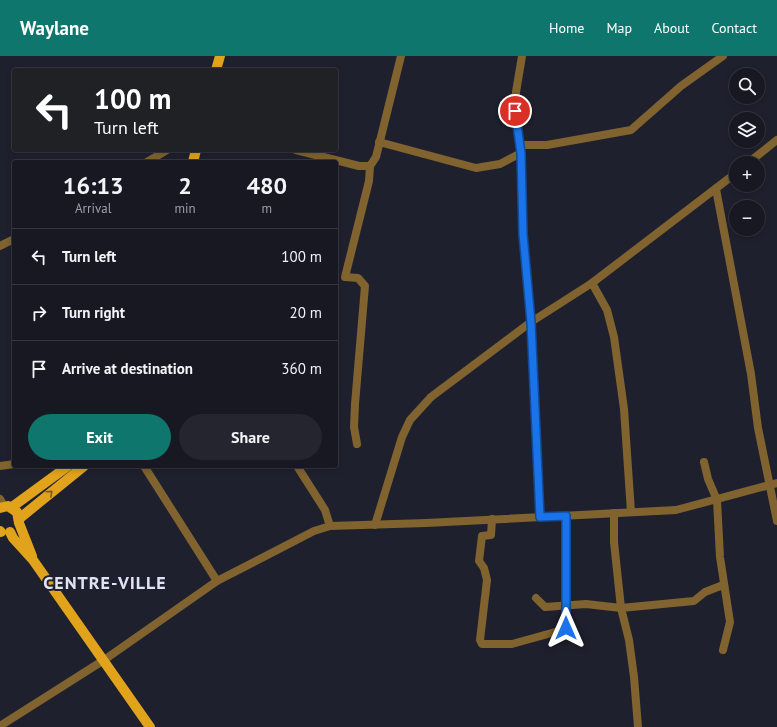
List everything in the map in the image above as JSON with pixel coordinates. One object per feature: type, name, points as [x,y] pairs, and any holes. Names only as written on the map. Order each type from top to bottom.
[{"type":"main road","points":[[217,68],[220,56]]},
{"type":"main road","points":[[3,532],[16,529],[20,520],[66,468]]},
{"type":"main road","points":[[4,505],[80,468]]},
{"type":"main road","points":[[4,505],[17,512],[33,560]]},
{"type":"main road","points":[[3,532],[13,538],[33,560],[150,727]]},
{"type":"street","points":[[356,444],[354,427],[355,404],[365,286],[358,278],[346,277],[369,181],[370,166],[376,157],[401,56]]},
{"type":"street","points":[[522,56],[516,92],[515,111],[521,149],[523,234],[531,322],[540,517]]},
{"type":"street","points":[[379,142],[476,168],[500,164],[521,149],[630,130],[681,86],[723,56]]},
{"type":"street","points":[[757,156],[777,140]]},
{"type":"street","points":[[150,160],[164,152]]},
{"type":"street","points":[[304,152],[335,160]]},
{"type":"street","points":[[338,161],[359,166],[370,166]]},
{"type":"street","points":[[375,525],[402,437],[410,420],[431,397],[531,322],[592,282],[729,179]]},
{"type":"street","points":[[716,189],[751,374],[758,428],[774,483],[777,521]]},
{"type":"street","points":[[0,246],[12,240]]},
{"type":"street","points":[[592,282],[607,310],[614,337],[624,409],[631,512]]},
{"type":"street","points":[[704,462],[708,479],[717,500],[723,585],[728,602],[730,622],[723,650]]},
{"type":"street","points":[[0,466],[12,464]]},
{"type":"street","points":[[145,468],[217,581]]},
{"type":"street","points":[[298,468],[325,510],[330,526]]},
{"type":"street","points":[[0,726],[104,660],[217,581],[314,531],[330,526],[676,510],[717,500],[774,483]]},
{"type":"street","points":[[614,513],[614,542],[621,608],[629,640],[638,727]]},
{"type":"street","points":[[492,519],[491,535],[482,536],[479,549],[479,561],[484,568],[487,580],[480,640],[482,644],[512,644],[566,628],[566,516]]},
{"type":"street","points":[[536,598],[545,607],[586,604],[621,608],[694,601],[705,592],[723,585]]},
{"type":"district","name":"CENTRE-VILLE","points":[[105,582]]},
{"type":"route","points":[[515,111],[521,145],[523,234],[531,322],[540,517],[566,516],[566,628]]}]
